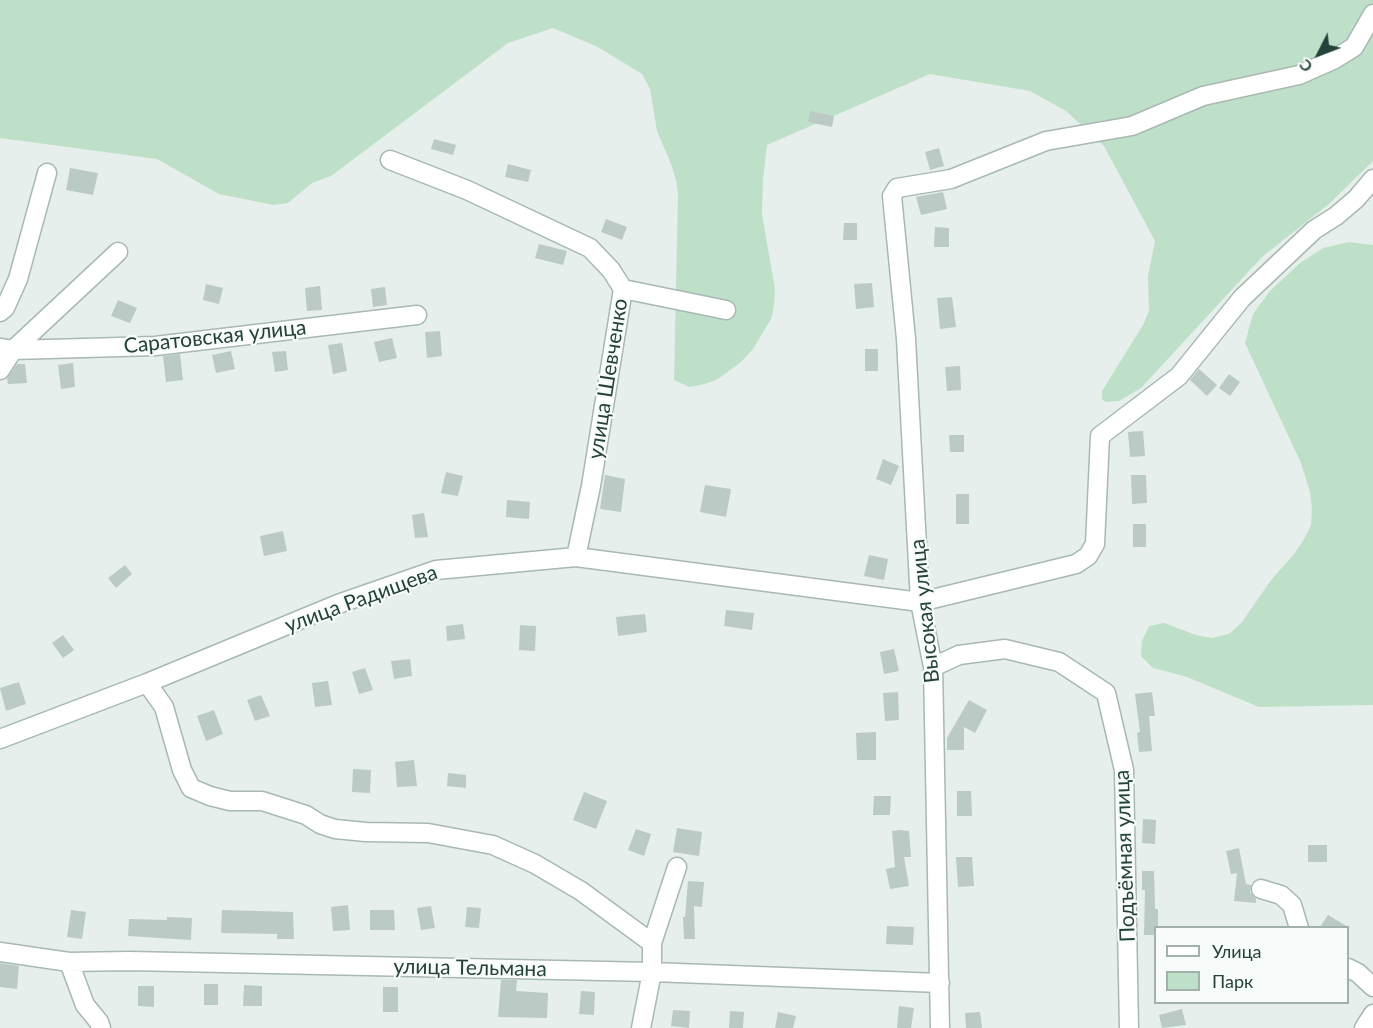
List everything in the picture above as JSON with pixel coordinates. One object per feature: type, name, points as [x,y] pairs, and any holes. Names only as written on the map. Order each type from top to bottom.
[{"type":"street","name":"Высокая улица","points":[[940,1028],[933,667],[920,602],[906,339],[892,196],[897,188],[951,179],[1046,141],[1132,126],[1203,96],[1299,75],[1333,60],[1354,47],[1373,14]]},
{"type":"street","name":"улица Шевченко","points":[[390,160],[467,190],[590,248],[623,289],[591,486],[576,557]]},
{"type":"street","points":[[0,312],[5,308],[18,279],[47,173]]},
{"type":"street","points":[[920,602],[1076,564],[1088,556],[1095,544],[1100,436],[1179,376],[1242,298],[1314,230],[1336,216],[1356,199],[1373,179]]},
{"type":"street","points":[[0,370],[7,349],[118,252]]},
{"type":"street","points":[[623,289],[726,310]]},
{"type":"street","name":"Саратовская улица","points":[[7,349],[155,346],[417,315]]},
{"type":"street","name":"улица Радищева","points":[[0,739],[147,683],[338,604],[436,570],[576,557],[920,602]]},
{"type":"street","name":"Подъёмная улица","points":[[933,667],[959,655],[1005,649],[1059,662],[1106,693],[1124,770],[1129,1028]]},
{"type":"street","points":[[147,683],[164,707],[182,770],[191,788],[230,801],[262,801],[306,815],[320,824],[335,829],[428,833],[493,845],[535,864],[581,891],[652,943]]},
{"type":"street","points":[[641,1028],[652,972],[652,943],[677,867]]},
{"type":"street","points":[[1261,889],[1281,895],[1292,905],[1299,926]]},
{"type":"street","name":"улица Тельмана","points":[[0,952],[69,962],[129,961],[652,972],[940,983]]},
{"type":"street","points":[[69,962],[85,1005],[101,1028]]},
{"type":"street","points":[[1349,969],[1358,973],[1373,987]]},
{"type":"street","points":[[1364,1028],[1373,1014]]},
{"type":"green space","points":[[0,0],[1373,0],[1373,161],[1329,204],[1263,256],[1141,388],[1119,401],[1106,402],[1102,399],[1102,391],[1143,325],[1149,311],[1148,276],[1155,241],[1104,146],[1066,111],[1030,91],[930,74],[767,145],[762,214],[775,289],[771,319],[753,349],[741,362],[718,379],[689,387],[674,380],[678,194],[676,180],[657,131],[650,89],[642,74],[598,47],[553,28],[508,43],[331,176],[312,183],[288,203],[274,205],[219,194],[157,159],[0,138]]},
{"type":"green space","points":[[1349,242],[1373,245],[1373,705],[1259,707],[1187,677],[1153,668],[1141,656],[1142,641],[1149,626],[1164,623],[1196,635],[1212,638],[1229,634],[1242,622],[1271,580],[1304,539],[1311,525],[1310,492],[1301,463],[1245,343],[1253,314],[1270,291],[1300,263],[1323,248]]},
{"type":"building","points":[[810,111],[834,116],[832,127],[808,122]]},
{"type":"building","points":[[434,139],[456,145],[453,155],[431,149]]},
{"type":"building","points":[[939,148],[944,166],[930,170],[925,152]]},
{"type":"building","points":[[508,164],[531,170],[528,182],[505,177]]},
{"type":"building","points":[[70,168],[98,173],[93,195],[66,190]]},
{"type":"building","points":[[943,192],[947,209],[921,215],[916,197]]},
{"type":"building","points":[[606,219],[627,227],[622,240],[601,232]]},
{"type":"building","points":[[844,223],[857,223],[857,240],[843,240]]},
{"type":"building","points":[[935,227],[949,228],[949,247],[934,247]]},
{"type":"building","points":[[539,244],[567,251],[563,265],[535,258]]},
{"type":"building","points":[[872,283],[874,307],[856,309],[854,284]]},
{"type":"building","points":[[206,284],[223,288],[219,304],[203,300]]},
{"type":"building","points":[[320,286],[322,310],[307,311],[305,288]]},
{"type":"building","points":[[385,287],[387,305],[373,307],[371,289]]},
{"type":"building","points":[[952,297],[956,327],[940,329],[937,298]]},
{"type":"building","points":[[118,300],[137,308],[130,323],[111,316]]},
{"type":"building","points":[[440,331],[442,356],[427,358],[425,332]]},
{"type":"building","points":[[392,338],[397,358],[379,362],[374,342]]},
{"type":"building","points":[[342,343],[347,371],[333,374],[328,345]]},
{"type":"building","points":[[865,349],[878,349],[878,371],[865,371]]},
{"type":"building","points":[[231,351],[235,369],[216,373],[212,355]]},
{"type":"building","points":[[286,351],[288,370],[275,372],[272,352]]},
{"type":"building","points":[[180,354],[183,380],[166,382],[163,356]]},
{"type":"building","points":[[73,363],[75,387],[61,389],[58,365]]},
{"type":"building","points":[[17,364],[25,364],[27,383],[8,384],[7,378]]},
{"type":"building","points":[[960,366],[961,390],[947,391],[945,367]]},
{"type":"building","points":[[1199,369],[1217,385],[1207,396],[1190,380]]},
{"type":"building","points":[[1229,374],[1240,382],[1230,396],[1219,388]]},
{"type":"building","points":[[1143,431],[1145,456],[1130,457],[1128,432]]},
{"type":"building","points":[[949,435],[964,435],[964,452],[950,452]]},
{"type":"building","points":[[883,459],[899,466],[891,485],[876,479]]},
{"type":"building","points":[[446,472],[463,476],[458,496],[441,493]]},
{"type":"building","points":[[605,475],[625,479],[621,512],[600,509]]},
{"type":"building","points":[[1131,475],[1146,475],[1147,503],[1132,504]]},
{"type":"building","points":[[705,485],[731,489],[726,517],[700,512]]},
{"type":"building","points":[[956,494],[969,494],[969,524],[956,524]]},
{"type":"building","points":[[507,500],[530,502],[529,519],[506,517]]},
{"type":"building","points":[[424,513],[428,537],[415,538],[412,515]]},
{"type":"building","points":[[1133,524],[1146,524],[1146,547],[1133,547]]},
{"type":"building","points":[[283,531],[287,551],[264,556],[260,536]]},
{"type":"building","points":[[869,555],[888,559],[884,580],[864,576]]},
{"type":"building","points":[[125,565],[132,574],[116,588],[108,578]]},
{"type":"building","points":[[726,610],[754,613],[752,630],[724,626]]},
{"type":"building","points":[[645,614],[647,632],[618,636],[616,617]]},
{"type":"building","points":[[463,624],[465,639],[447,641],[446,626]]},
{"type":"building","points":[[520,625],[536,626],[535,651],[519,650]]},
{"type":"building","points":[[63,635],[74,650],[63,658],[52,643]]},
{"type":"building","points":[[894,649],[899,671],[884,674],[880,652]]},
{"type":"building","points":[[410,659],[412,676],[394,679],[391,661]]},
{"type":"building","points":[[365,668],[373,690],[359,694],[352,672]]},
{"type":"building","points":[[328,681],[332,705],[315,707],[312,683]]},
{"type":"building","points":[[19,682],[26,704],[6,711],[0,688]]},
{"type":"building","points":[[898,692],[899,720],[885,721],[883,693]]},
{"type":"building","points":[[1152,692],[1155,716],[1149,716],[1152,751],[1139,752],[1137,733],[1140,732],[1135,694]]},
{"type":"building","points":[[261,695],[270,716],[255,721],[247,700]]},
{"type":"building","points":[[969,700],[987,710],[975,733],[964,727],[964,750],[947,750],[947,738]]},
{"type":"building","points":[[214,710],[223,734],[206,741],[197,716]]},
{"type":"building","points":[[876,732],[876,760],[857,760],[856,733]]},
{"type":"building","points":[[414,760],[417,786],[397,787],[395,762]]},
{"type":"building","points":[[353,769],[371,770],[370,793],[352,792]]},
{"type":"building","points":[[448,773],[466,775],[466,788],[447,786]]},
{"type":"building","points":[[957,791],[971,791],[972,816],[957,816]]},
{"type":"building","points":[[584,792],[607,801],[596,829],[573,820]]},
{"type":"building","points":[[874,796],[891,796],[890,815],[873,815]]},
{"type":"building","points":[[1143,819],[1156,820],[1155,844],[1142,843]]},
{"type":"building","points":[[677,828],[702,832],[699,856],[673,852]]},
{"type":"building","points":[[636,829],[651,834],[644,856],[628,850]]},
{"type":"building","points":[[892,831],[909,831],[911,857],[904,857],[909,886],[890,889],[886,869],[895,867]]},
{"type":"building","points":[[1308,845],[1327,845],[1327,862],[1308,862]]},
{"type":"building","points":[[1239,848],[1246,884],[1251,885],[1250,892],[1256,899],[1256,903],[1234,901],[1237,873],[1231,874],[1226,851]]},
{"type":"building","points":[[956,857],[972,857],[974,886],[958,887]]},
{"type":"building","points":[[1142,871],[1154,871],[1158,926],[1154,926],[1154,935],[1144,935],[1145,890],[1142,890]]},
{"type":"building","points":[[688,881],[704,882],[702,907],[694,906],[695,939],[684,939],[683,917],[685,917]]},
{"type":"building","points":[[348,905],[350,930],[333,931],[331,907]]},
{"type":"building","points":[[431,906],[435,928],[421,930],[417,908]]},
{"type":"building","points":[[467,907],[481,908],[479,928],[465,927]]},
{"type":"building","points":[[71,910],[86,912],[82,939],[67,937]]},
{"type":"building","points":[[222,910],[293,912],[294,939],[277,939],[277,934],[221,933]]},
{"type":"building","points":[[370,910],[394,910],[395,930],[370,930]]},
{"type":"building","points":[[1328,915],[1346,926],[1321,926]]},
{"type":"building","points":[[167,917],[192,918],[191,940],[128,936],[129,919],[167,920]]},
{"type":"building","points":[[887,926],[914,927],[913,945],[886,944]]},
{"type":"building","points":[[0,963],[19,966],[17,989],[0,987]]},
{"type":"building","points":[[501,980],[517,980],[516,991],[548,993],[547,1018],[498,1017]]},
{"type":"building","points":[[204,984],[218,984],[218,1005],[204,1005]]},
{"type":"building","points":[[244,985],[262,986],[262,1006],[243,1006]]},
{"type":"building","points":[[138,986],[154,986],[154,1007],[138,1006]]},
{"type":"building","points":[[383,987],[398,987],[398,1012],[383,1012]]},
{"type":"building","points":[[581,991],[595,992],[594,1015],[579,1014]]},
{"type":"building","points":[[899,1006],[914,1008],[911,1028],[897,1028]]},
{"type":"building","points":[[1182,1009],[1186,1025],[1162,1028],[1159,1015]]},
{"type":"building","points":[[673,1010],[690,1011],[689,1028],[671,1026]]},
{"type":"building","points":[[730,1011],[744,1012],[743,1028],[729,1028]]},
{"type":"building","points":[[778,1012],[796,1016],[793,1028],[775,1028]]},
{"type":"building","points":[[980,1012],[982,1028],[966,1028],[965,1013]]}]
